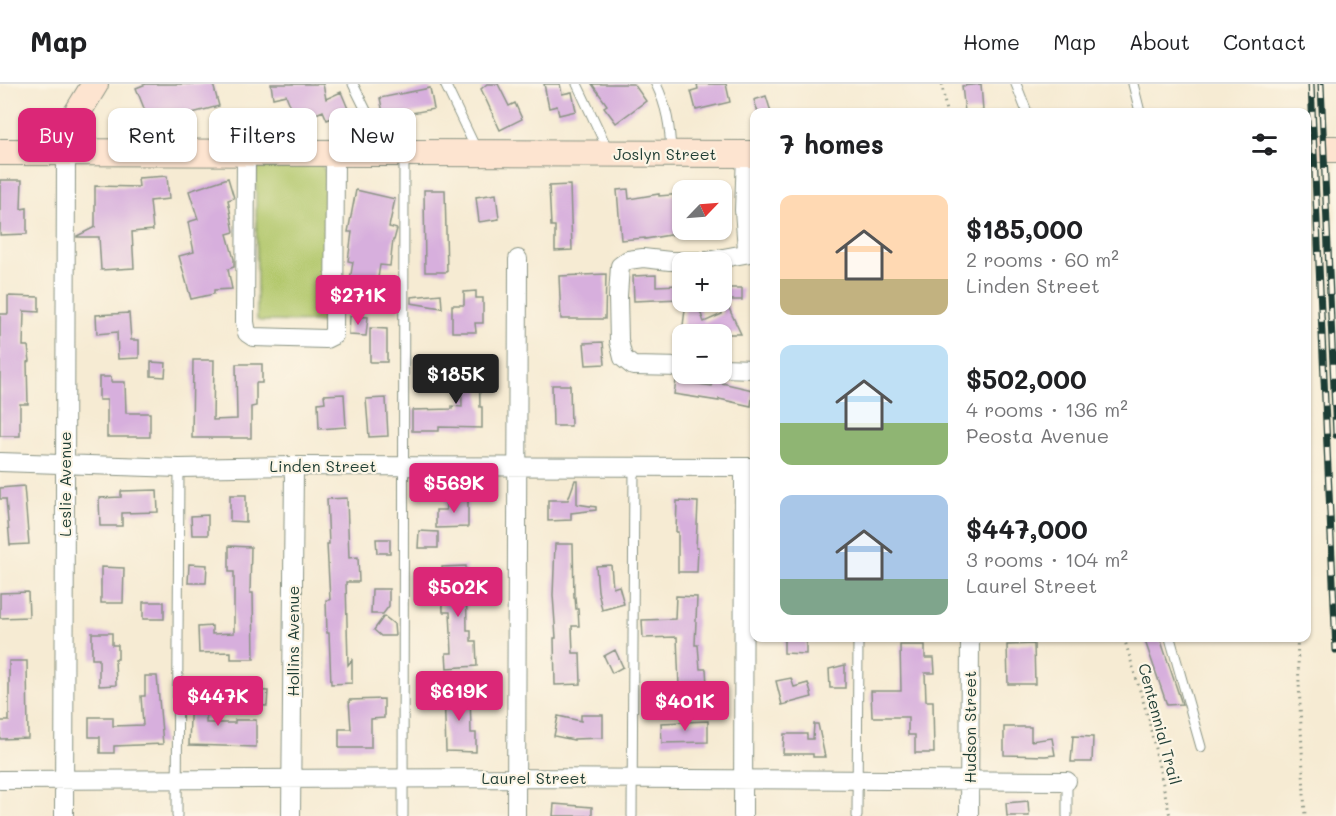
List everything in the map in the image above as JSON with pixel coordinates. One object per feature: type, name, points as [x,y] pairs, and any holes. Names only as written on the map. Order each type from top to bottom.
[{"type":"street","points":[[12,152],[76,115],[95,84]]},
{"type":"street","points":[[1311,148],[1336,149]]},
{"type":"street","name":"Joslyn Street","points":[[96,152],[209,153]]},
{"type":"street","name":"Joslyn Street","points":[[416,153],[750,154]]},
{"type":"street","points":[[750,154],[744,210],[747,249],[750,252]]},
{"type":"street","name":"Leslie Avenue","points":[[64,816],[66,162]]},
{"type":"street","points":[[246,162],[245,322],[247,333],[253,336],[326,339],[334,335],[335,162]]},
{"type":"street","points":[[672,368],[633,366],[623,358],[619,341],[620,266],[628,260],[643,258],[707,261],[750,254]]},
{"type":"street","points":[[516,816],[518,259]]},
{"type":"street","points":[[732,368],[750,369]]},
{"type":"street","name":"Linden Street","points":[[0,462],[179,468],[749,467]]},
{"type":"street","name":"Hollins Avenue","points":[[291,816],[294,466]]},
{"type":"street","points":[[743,816],[749,467]]},
{"type":"street","name":"Hudson Street","points":[[969,816],[970,642]]},
{"type":"street","name":"Laurel Street","points":[[0,780],[743,778],[1067,781]]},
{"type":"lane","points":[[353,84],[368,108]]},
{"type":"lane","points":[[446,84],[478,153]]},
{"type":"lane","points":[[577,84],[610,154]]},
{"type":"lane","points":[[656,84],[670,127],[671,154]]},
{"type":"lane","points":[[1016,84],[1025,108]]},
{"type":"lane","points":[[1134,84],[1139,108]]},
{"type":"lane","points":[[395,162],[403,466],[403,816]]},
{"type":"lane","points":[[632,816],[634,466]]},
{"type":"lane","points":[[177,816],[179,468]]},
{"type":"lane","points":[[857,816],[858,642]]},
{"type":"lane","points":[[1171,642],[1202,747]]},
{"type":"lane","points":[[1067,781],[1067,816]]},
{"type":"path","points":[[942,84],[945,108]]},
{"type":"path","name":"Centennial Trail","points":[[1125,642],[1148,717],[1170,816]]},
{"type":"path","points":[[1297,642],[1305,816]]},
{"type":"green space","points":[[264,163],[321,164],[326,172],[326,320],[323,322],[260,321],[257,319],[256,171]]},
{"type":"building","points":[[146,84],[213,84],[219,106],[197,112],[197,108],[144,108],[136,88]]},
{"type":"building","points":[[271,84],[323,84],[326,99],[341,92],[348,108],[329,108],[329,119],[327,120],[323,111],[317,114],[317,108],[291,108],[286,95],[273,98]]},
{"type":"building","points":[[487,84],[498,84],[509,106],[515,103],[522,119],[500,130],[481,89]]},
{"type":"building","points":[[544,84],[560,84],[562,94],[572,92],[576,111],[559,115],[557,106],[549,108]]},
{"type":"building","points":[[592,84],[634,84],[646,101],[616,123],[604,107],[607,105]]},
{"type":"building","points":[[697,84],[726,84],[730,102],[696,110],[691,91],[698,89]]},
{"type":"building","points":[[981,84],[983,108],[965,108],[962,86]]},
{"type":"building","points":[[430,88],[434,109],[416,112],[416,108],[382,108],[380,98]]},
{"type":"building","points":[[766,96],[770,108],[757,108],[754,100]]},
{"type":"building","points":[[167,176],[169,199],[150,201],[153,230],[132,232],[134,268],[101,270],[99,237],[77,237],[95,227],[95,186],[139,187],[138,178]]},
{"type":"building","points":[[228,178],[234,198],[228,200],[234,232],[227,234],[234,259],[234,267],[228,269],[232,289],[214,290],[214,294],[191,299],[179,256],[194,252],[188,222],[198,219],[189,191]]},
{"type":"building","points":[[0,180],[22,180],[21,209],[27,208],[27,234],[0,235]]},
{"type":"building","points":[[570,185],[572,250],[555,251],[555,226],[551,226],[549,186]]},
{"type":"building","points":[[628,189],[629,199],[659,194],[659,196],[672,195],[672,235],[621,240],[617,190]]},
{"type":"building","points":[[356,190],[395,199],[389,227],[397,229],[393,240],[390,266],[380,265],[375,297],[348,292],[353,262],[348,261],[352,232],[348,232]]},
{"type":"building","points":[[424,190],[445,190],[447,272],[425,272]]},
{"type":"building","points":[[496,194],[499,219],[479,222],[476,197]]},
{"type":"building","points":[[606,274],[605,319],[561,319],[559,276]]},
{"type":"building","points":[[656,275],[656,286],[672,285],[672,299],[634,301],[633,276]]},
{"type":"building","points":[[732,288],[742,288],[742,300],[732,300]]},
{"type":"building","points":[[476,291],[476,298],[483,298],[483,323],[475,323],[476,332],[452,332],[452,305],[464,305],[464,292]]},
{"type":"building","points":[[441,294],[442,308],[411,303],[411,297]]},
{"type":"building","points":[[8,296],[39,297],[39,312],[24,311],[23,346],[28,346],[30,361],[27,362],[28,404],[20,404],[20,436],[0,436],[0,314],[8,314]]},
{"type":"building","points":[[685,312],[700,312],[704,322],[722,312],[731,312],[741,334],[732,334],[732,324],[683,324]]},
{"type":"building","points":[[129,313],[131,340],[139,340],[139,358],[118,359],[117,332],[97,334],[96,315]]},
{"type":"building","points":[[350,316],[368,317],[366,336],[349,335]]},
{"type":"building","points":[[370,328],[387,329],[387,362],[370,362]]},
{"type":"building","points":[[603,342],[605,364],[586,365],[584,343]]},
{"type":"building","points":[[461,359],[479,359],[482,428],[439,427],[439,431],[412,431],[412,410],[462,407]]},
{"type":"building","points":[[193,360],[214,360],[213,420],[237,419],[236,364],[262,364],[262,383],[256,383],[256,406],[251,407],[251,438],[192,438]]},
{"type":"building","points":[[151,362],[166,363],[165,377],[151,376]]},
{"type":"building","points":[[99,377],[111,377],[111,382],[125,382],[126,413],[150,413],[150,437],[107,437],[107,400],[99,400]]},
{"type":"building","points":[[676,384],[712,386],[712,384],[726,384],[750,389],[750,406],[719,399],[719,401],[674,394]]},
{"type":"building","points":[[552,385],[570,385],[571,426],[553,426]]},
{"type":"building","points":[[344,394],[346,427],[319,429],[318,403],[325,402],[324,395]]},
{"type":"building","points":[[386,398],[388,436],[369,437],[366,399]]},
{"type":"building","points":[[575,480],[577,480],[577,504],[596,507],[596,510],[571,513],[571,520],[548,521],[548,500],[568,500]]},
{"type":"building","points":[[24,486],[29,544],[10,545],[6,499],[0,499],[0,488]]},
{"type":"building","points":[[157,490],[158,512],[122,513],[122,526],[100,526],[99,498],[121,497],[121,491]]},
{"type":"building","points":[[230,495],[246,495],[246,522],[230,521]]},
{"type":"building","points":[[445,497],[468,497],[468,527],[436,528],[436,510],[446,510]]},
{"type":"building","points":[[347,498],[349,558],[358,557],[359,582],[346,582],[348,665],[352,660],[352,683],[331,684],[326,600],[330,600],[327,499]]},
{"type":"building","points":[[677,501],[698,502],[697,572],[678,572]]},
{"type":"building","points":[[208,515],[208,535],[192,535],[191,516]]},
{"type":"building","points":[[419,531],[438,532],[438,548],[418,548]]},
{"type":"building","points":[[376,539],[390,539],[390,553],[377,553]]},
{"type":"building","points":[[555,544],[573,544],[574,597],[576,609],[578,609],[579,626],[572,626],[573,653],[580,653],[581,684],[555,685],[554,638],[556,638],[553,595]]},
{"type":"building","points":[[229,546],[251,547],[250,593],[253,593],[254,659],[231,659],[231,652],[199,653],[198,627],[212,626],[212,634],[234,633],[234,572],[229,572]]},
{"type":"building","points":[[189,564],[207,565],[206,583],[188,583]]},
{"type":"building","points":[[611,565],[613,588],[619,586],[624,604],[602,610],[596,566]]},
{"type":"building","points":[[466,566],[467,630],[471,630],[471,641],[476,641],[477,666],[447,668],[446,653],[452,653],[450,612],[443,612],[442,567]]},
{"type":"building","points":[[101,567],[124,568],[123,603],[101,603]]},
{"type":"building","points":[[372,589],[389,589],[389,606],[383,614],[371,614]]},
{"type":"building","points":[[28,592],[29,617],[0,618],[0,593]]},
{"type":"building","points":[[676,596],[697,597],[695,645],[698,645],[700,669],[706,669],[707,685],[679,686],[677,637],[643,638],[642,620],[675,619]]},
{"type":"building","points":[[143,602],[164,602],[164,619],[143,619]]},
{"type":"building","points":[[384,616],[394,624],[395,636],[381,636],[374,630]]},
{"type":"building","points":[[92,633],[112,633],[112,645],[118,645],[118,659],[115,659],[116,685],[99,686],[99,659],[92,659]]},
{"type":"building","points":[[784,642],[806,642],[806,654],[784,653]]},
{"type":"building","points":[[1145,642],[1161,642],[1182,704],[1167,705]]},
{"type":"building","points":[[1034,644],[1035,684],[1008,684],[1007,645]]},
{"type":"building","points":[[900,645],[925,645],[925,658],[934,658],[935,673],[925,673],[926,701],[933,701],[934,753],[915,753],[915,735],[908,735],[908,717],[872,717],[871,691],[901,691]]},
{"type":"building","points":[[615,650],[623,667],[612,673],[604,656]]},
{"type":"building","points":[[9,661],[27,661],[28,738],[0,739],[0,721],[9,721]]},
{"type":"building","points":[[845,665],[845,688],[830,688],[829,669]]},
{"type":"building","points":[[145,676],[157,676],[163,744],[114,746],[114,753],[100,753],[100,737],[89,737],[89,717],[113,717],[113,726],[143,725],[141,696],[145,696]]},
{"type":"building","points":[[791,678],[794,687],[808,683],[812,697],[782,705],[776,681]]},
{"type":"building","points":[[248,690],[268,691],[267,706],[248,705]]},
{"type":"building","points":[[191,691],[207,691],[206,723],[256,720],[256,747],[189,745]]},
{"type":"building","points":[[444,691],[470,691],[471,733],[476,733],[476,752],[446,751]]},
{"type":"building","points":[[666,694],[667,713],[643,714],[642,695]]},
{"type":"building","points":[[384,699],[384,718],[371,719],[371,748],[339,748],[339,729],[351,729],[349,700]]},
{"type":"building","points":[[581,715],[603,715],[603,738],[574,740],[554,736],[558,716],[581,721]]},
{"type":"building","points":[[708,721],[708,742],[662,743],[661,723]]},
{"type":"building","points":[[814,724],[818,724],[825,757],[813,757],[813,754],[783,754],[784,734],[807,734],[807,739],[813,739]]},
{"type":"building","points":[[1004,727],[1031,727],[1031,741],[1052,738],[1055,755],[1004,755]]},
{"type":"building","points":[[1073,736],[1093,737],[1092,762],[1071,762]]},
{"type":"building","points":[[1028,801],[1029,816],[1007,816],[1006,803]]},
{"type":"building","points":[[554,804],[592,807],[592,816],[553,816]]},
{"type":"railway","points":[[1311,84],[1336,650]]},
{"type":"railway","points":[[1321,84],[1336,435]]}]
